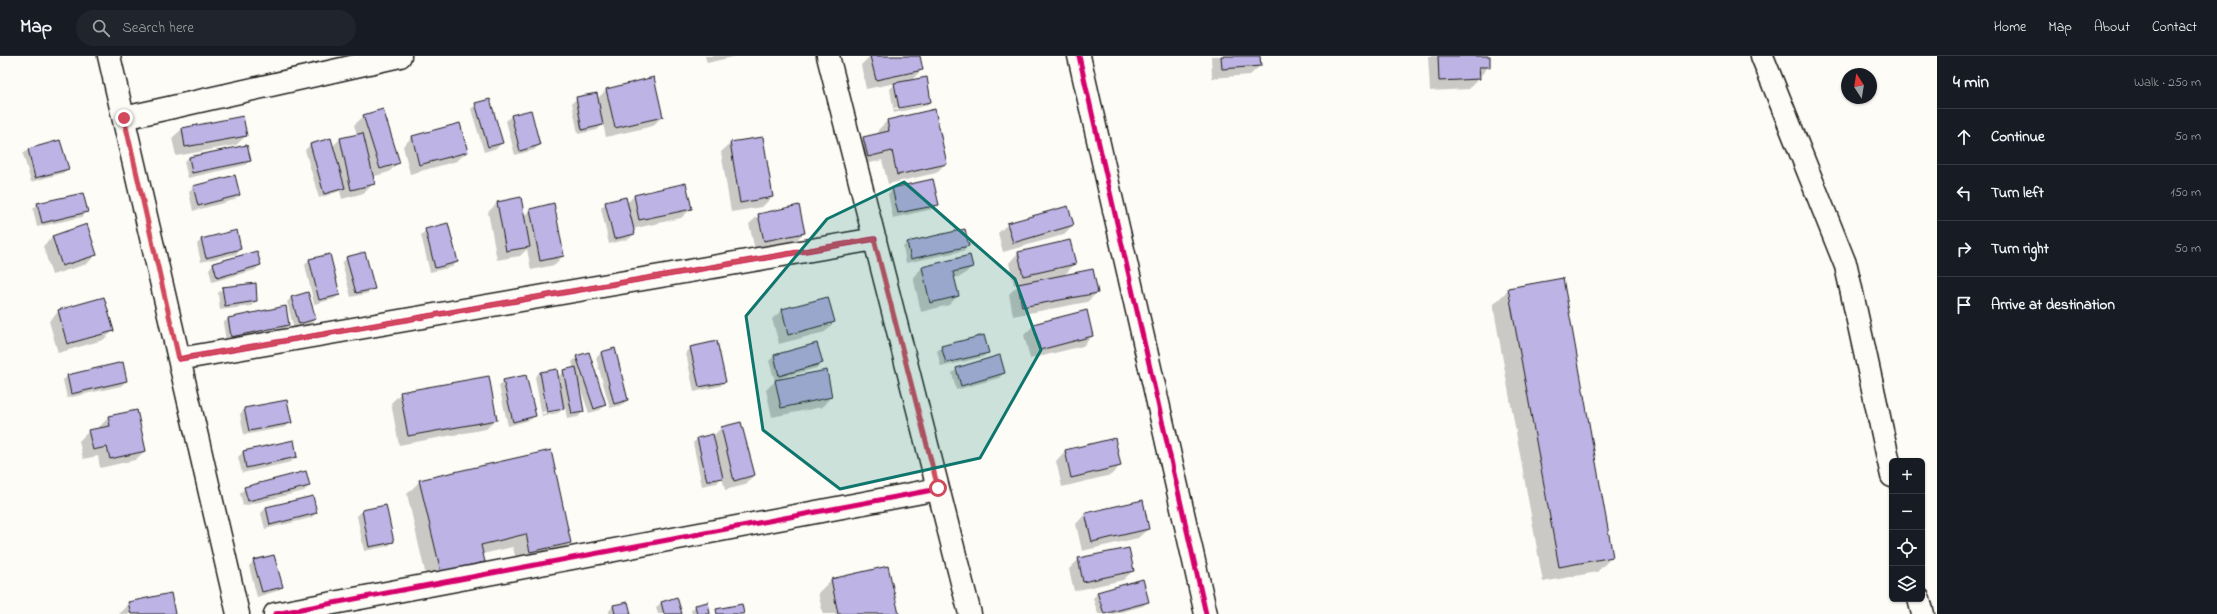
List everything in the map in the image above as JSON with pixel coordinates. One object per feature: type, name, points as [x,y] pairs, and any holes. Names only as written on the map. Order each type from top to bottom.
[{"type":"street","points":[[109,56],[238,614]]},
{"type":"street","points":[[124,118],[400,56]]},
{"type":"street","points":[[828,56],[970,614]]},
{"type":"street","points":[[1079,56],[1206,614]]},
{"type":"street","points":[[1762,56],[1846,266],[1889,462]]},
{"type":"street","points":[[179,359],[874,239]]},
{"type":"street","points":[[275,614],[938,488]]},
{"type":"street","points":[[1920,602],[1923,614]]},
{"type":"highlighted area","points":[[904,182],[1015,279],[1041,350],[980,458],[840,489],[763,430],[746,316],[827,219]]},
{"type":"building","points":[[870,56],[920,56],[923,70],[876,80]]},
{"type":"building","points":[[1221,56],[1260,56],[1261,66],[1222,69]]},
{"type":"building","points":[[1438,56],[1490,56],[1490,67],[1479,67],[1480,79],[1439,81]]},
{"type":"building","points":[[654,77],[663,117],[615,128],[606,89]]},
{"type":"building","points":[[927,77],[931,102],[899,108],[894,83]]},
{"type":"building","points":[[597,93],[603,125],[582,130],[576,97]]},
{"type":"building","points":[[490,99],[503,143],[488,147],[475,103]]},
{"type":"building","points":[[383,109],[400,163],[380,169],[363,115]]},
{"type":"building","points":[[935,109],[947,164],[897,175],[892,151],[868,157],[863,137],[889,131],[887,120]]},
{"type":"building","points":[[531,110],[540,145],[520,151],[511,115]]},
{"type":"building","points":[[243,116],[247,136],[185,147],[182,128]]},
{"type":"building","points":[[460,123],[468,152],[419,165],[412,136]]},
{"type":"building","points":[[363,133],[375,184],[351,190],[340,138]]},
{"type":"building","points":[[763,137],[773,197],[740,203],[730,142]]},
{"type":"building","points":[[331,138],[345,188],[324,194],[310,144]]},
{"type":"building","points":[[60,140],[69,169],[35,178],[28,149]]},
{"type":"building","points":[[247,145],[251,161],[192,173],[189,157]]},
{"type":"building","points":[[235,175],[240,195],[198,206],[193,186]]},
{"type":"building","points":[[933,179],[939,205],[898,213],[892,188]]},
{"type":"building","points":[[686,183],[692,209],[639,220],[634,195]]},
{"type":"building","points":[[83,193],[88,212],[42,223],[37,203]]},
{"type":"building","points":[[521,197],[530,247],[506,251],[497,202]]},
{"type":"building","points":[[626,197],[635,234],[614,239],[605,202]]},
{"type":"building","points":[[554,203],[564,256],[540,261],[530,209]]},
{"type":"building","points":[[799,205],[805,233],[764,241],[758,214]]},
{"type":"building","points":[[1068,206],[1074,225],[1013,243],[1007,223]]},
{"type":"building","points":[[448,223],[458,262],[435,268],[425,229]]},
{"type":"building","points":[[87,224],[97,255],[62,266],[52,236]]},
{"type":"building","points":[[965,229],[969,246],[911,259],[907,242]]},
{"type":"building","points":[[237,230],[241,249],[206,258],[201,239]]},
{"type":"building","points":[[1070,240],[1076,264],[1023,276],[1018,252]]},
{"type":"building","points":[[257,251],[261,265],[217,278],[213,263]]},
{"type":"building","points":[[365,252],[375,289],[356,293],[346,257]]},
{"type":"building","points":[[330,254],[340,295],[319,300],[309,259]]},
{"type":"building","points":[[970,255],[973,267],[953,272],[959,296],[930,303],[922,267]]},
{"type":"building","points":[[1093,269],[1098,293],[1022,307],[1018,284]]},
{"type":"building","points":[[1563,278],[1613,557],[1559,567],[1508,288]]},
{"type":"building","points":[[256,283],[257,301],[225,306],[222,287]]},
{"type":"building","points":[[308,292],[316,319],[299,324],[291,297]]},
{"type":"building","points":[[104,297],[114,331],[67,344],[58,310]]},
{"type":"building","points":[[828,297],[835,322],[788,335],[782,309]]},
{"type":"building","points":[[286,306],[289,325],[231,337],[228,318]]},
{"type":"building","points":[[1087,310],[1093,336],[1040,350],[1033,324]]},
{"type":"building","points":[[984,335],[989,353],[946,363],[941,346]]},
{"type":"building","points":[[717,341],[726,382],[699,387],[690,347]]},
{"type":"building","points":[[817,343],[823,363],[779,376],[774,355]]},
{"type":"building","points":[[615,348],[628,400],[614,404],[601,352]]},
{"type":"building","points":[[589,352],[606,405],[594,409],[576,356]]},
{"type":"building","points":[[1000,355],[1005,373],[961,386],[956,368]]},
{"type":"building","points":[[123,362],[127,381],[71,394],[67,375]]},
{"type":"building","points":[[576,367],[584,412],[572,414],[563,370]]},
{"type":"building","points":[[557,369],[564,409],[547,412],[540,372]]},
{"type":"building","points":[[827,370],[832,397],[781,408],[775,380]]},
{"type":"building","points":[[526,375],[536,416],[513,422],[503,380]]},
{"type":"building","points":[[489,376],[497,420],[408,436],[400,392]]},
{"type":"building","points":[[287,400],[292,423],[249,431],[244,408]]},
{"type":"building","points":[[137,410],[146,451],[110,459],[107,447],[93,450],[88,430],[110,426],[108,416]]},
{"type":"building","points":[[741,422],[755,475],[734,481],[721,427]]},
{"type":"building","points":[[713,434],[723,478],[707,481],[697,438]]},
{"type":"building","points":[[1115,438],[1121,466],[1071,478],[1065,450]]},
{"type":"building","points":[[294,440],[297,457],[246,468],[243,451]]},
{"type":"building","points":[[551,450],[571,543],[530,552],[526,534],[481,545],[485,562],[441,572],[419,480]]},
{"type":"building","points":[[306,471],[310,486],[248,501],[244,487]]},
{"type":"building","points":[[313,496],[317,513],[270,525],[266,507]]},
{"type":"building","points":[[1143,500],[1149,529],[1092,542],[1085,513]]},
{"type":"building","points":[[386,505],[394,542],[369,547],[362,510]]},
{"type":"building","points":[[1129,548],[1134,571],[1083,582],[1078,558]]},
{"type":"building","points":[[274,555],[283,587],[262,592],[253,560]]},
{"type":"building","points":[[888,566],[899,614],[838,614],[831,579]]},
{"type":"building","points":[[1143,579],[1149,602],[1104,614],[1097,592]]},
{"type":"building","points":[[171,593],[175,614],[131,614],[128,602]]},
{"type":"building","points":[[677,597],[682,614],[664,614],[661,602]]},
{"type":"building","points":[[628,602],[631,614],[615,614],[613,605]]},
{"type":"building","points":[[708,602],[710,614],[697,614],[695,605]]},
{"type":"building","points":[[742,604],[744,614],[717,614],[716,609]]},
{"type":"cycle path","points":[[1079,56],[1206,614]]},
{"type":"cycle path","points":[[179,359],[875,239]]},
{"type":"cycle path","points":[[275,614],[938,489]]},
{"type":"route","points":[[124,118],[179,359],[874,239],[938,488]]}]
